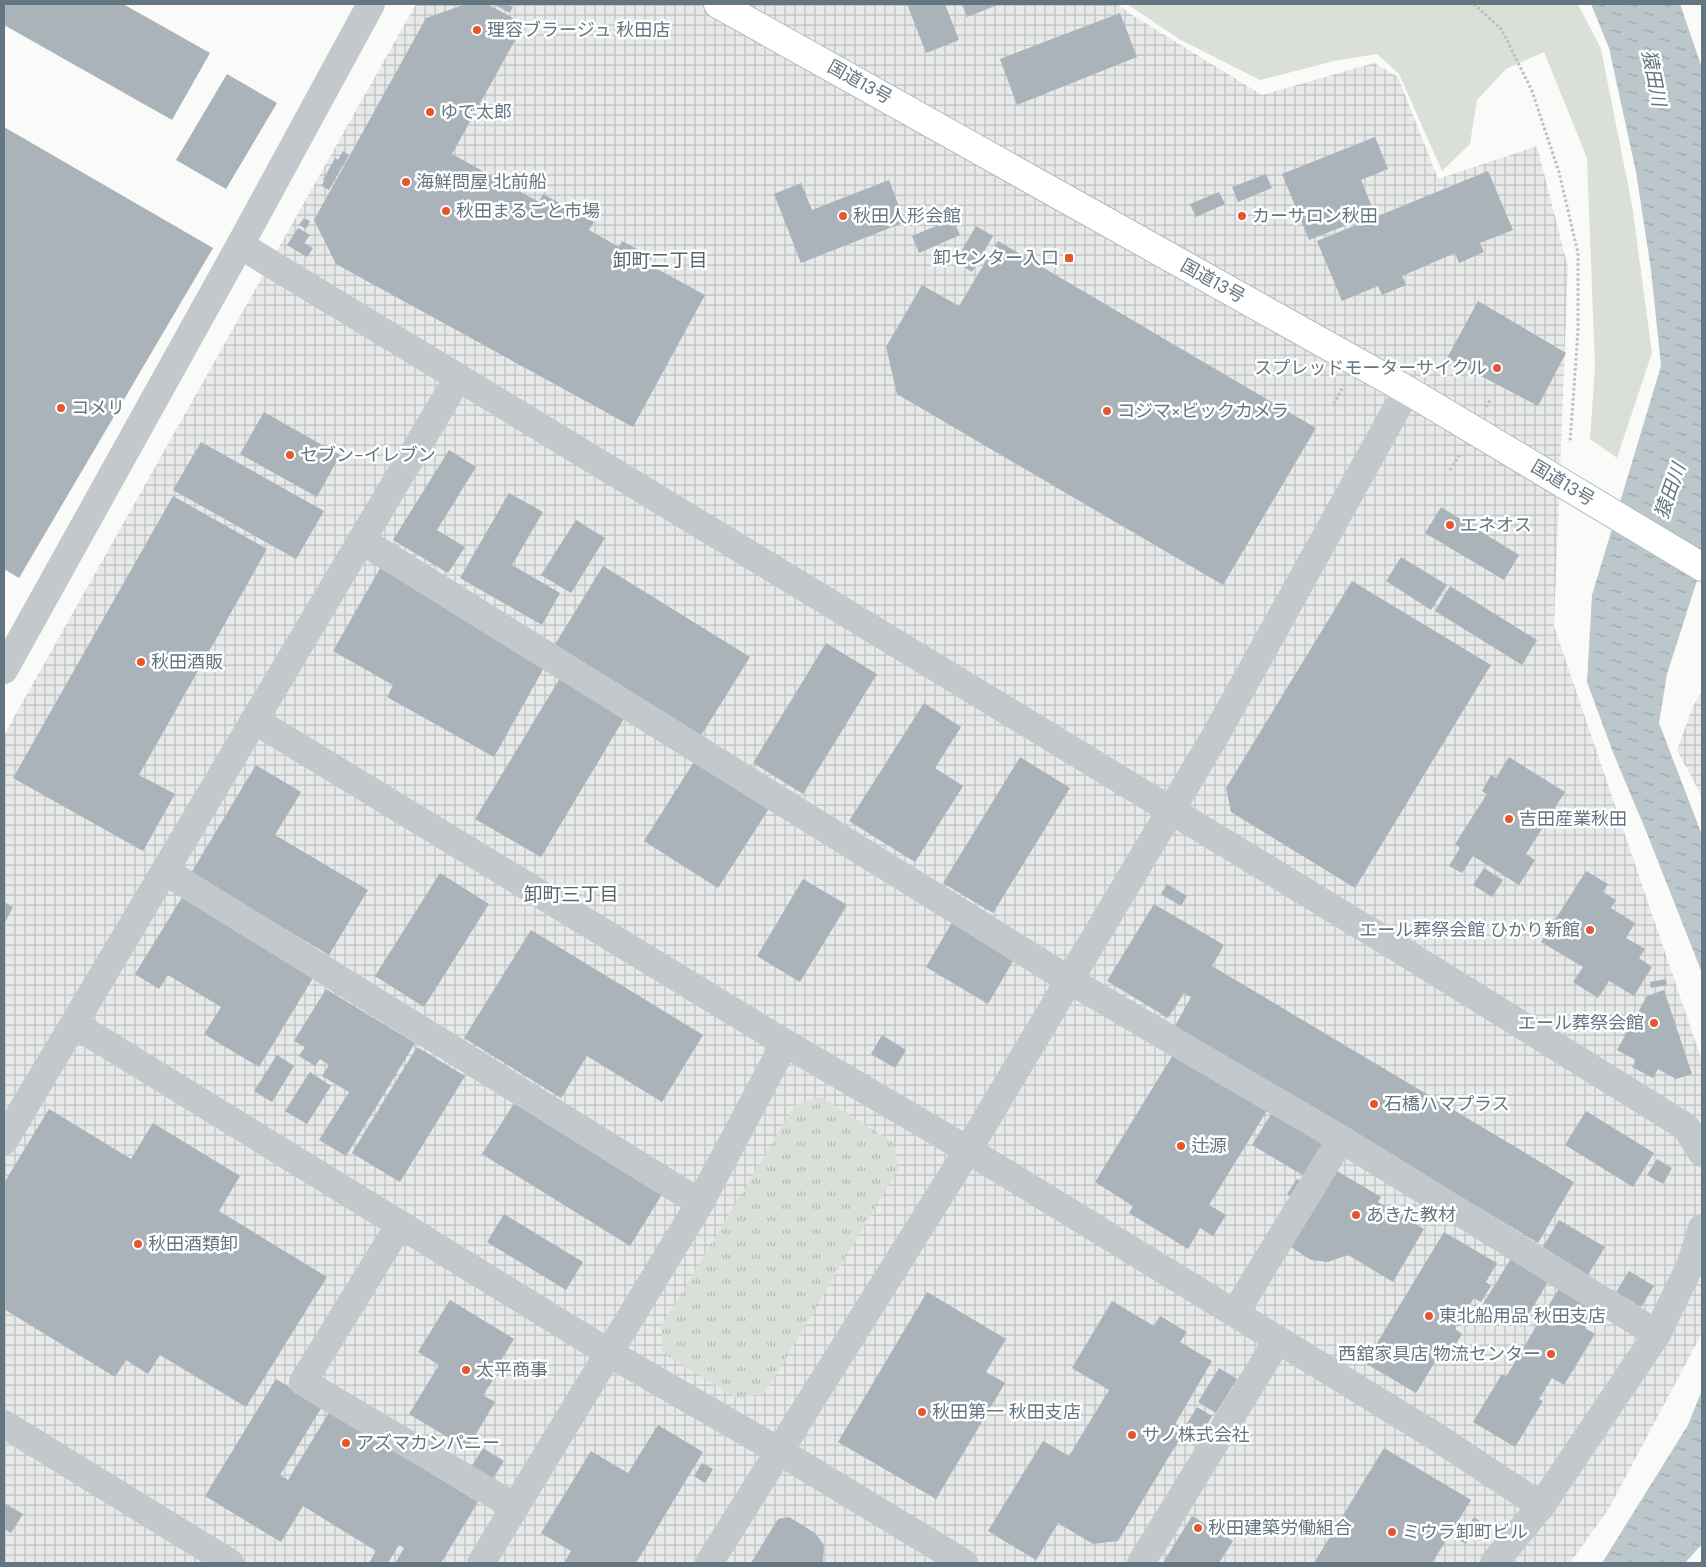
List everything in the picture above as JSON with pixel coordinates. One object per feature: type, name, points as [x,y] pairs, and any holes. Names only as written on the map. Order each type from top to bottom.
[{"type":"highway","name":"国道13号","points":[[718,4],[1407,390],[1702,567]]},
{"type":"street","points":[[4,670],[240,245],[371,4]]},
{"type":"street","points":[[240,245],[1396,946],[1686,1127],[1702,1153]]},
{"type":"street","points":[[4,1141],[458,378]]},
{"type":"street","points":[[709,1563],[968,1150],[1218,729],[1407,390]]},
{"type":"street","points":[[361,540],[1068,980],[1341,1139],[1657,1334]]},
{"type":"street","points":[[254,720],[785,1043],[968,1150],[1435,1436],[1541,1506]]},
{"type":"street","points":[[164,871],[700,1203]]},
{"type":"street","points":[[74,1024],[609,1353],[779,1450],[964,1563]]},
{"type":"street","points":[[481,1563],[700,1203],[785,1043]]},
{"type":"street","points":[[1235,1314],[1341,1139]]},
{"type":"street","points":[[400,1224],[303,1382],[515,1507]]},
{"type":"street","points":[[1494,1563],[1541,1506],[1657,1334],[1690,1266],[1702,1228]]},
{"type":"street","points":[[1141,1563],[1278,1340]]},
{"type":"street","points":[[4,1424],[230,1563]]},
{"type":"path","points":[[1474,4],[1502,30],[1532,91],[1558,172],[1578,253],[1578,331],[1570,443]]},
{"type":"shaded area","points":[[416,4],[1117,4],[1262,95],[1374,63],[1398,77],[1438,179],[1537,146],[1568,267],[1554,626],[1702,1061],[1702,1333],[1608,1510],[1570,1563],[4,1563],[4,735]]},
{"type":"shaded area","points":[[1702,692],[1702,797],[1677,750],[1693,706]]},
{"type":"green space","points":[[1127,4],[1578,4],[1601,49],[1632,205],[1652,353],[1617,458],[1590,439],[1595,367],[1587,158],[1544,52],[1506,69],[1477,100],[1470,144],[1442,171],[1399,74],[1377,54],[1334,61],[1260,80],[1179,39]]},
{"type":"green space","points":[[821,1097],[895,1144],[898,1169],[765,1393],[738,1399],[663,1353],[661,1327],[795,1105]]},
{"type":"water","name":"猿田川","points":[[1591,4],[1680,4],[1702,68],[1702,565],[1667,674],[1659,723],[1702,835],[1702,973],[1612,750],[1587,682],[1592,595],[1661,366],[1651,270],[1636,172],[1609,48]]},
{"type":"water","points":[[1702,1390],[1702,1544],[1685,1563],[1602,1563],[1688,1425]]},
{"type":"building","points":[[4,4],[123,4],[210,53],[172,120],[4,25]]},
{"type":"building","name":"秋田まるごと市場","points":[[466,4],[487,4],[524,24],[452,154],[539,202],[543,194],[594,222],[589,230],[619,247],[622,241],[652,257],[648,264],[705,295],[633,427],[336,264],[314,220],[426,18]]},
{"type":"building","points":[[493,4],[506,4],[513,7],[510,13]]},
{"type":"building","points":[[907,4],[945,4],[959,40],[926,53]]},
{"type":"building","points":[[962,4],[1000,4],[967,17]]},
{"type":"building","points":[[1120,13],[1137,57],[1017,105],[1000,59]]},
{"type":"building","points":[[227,74],[277,103],[226,189],[176,160]]},
{"type":"building","name":"コメリ","points":[[4,127],[213,248],[19,578],[4,569]]},
{"type":"building","points":[[1375,137],[1388,169],[1361,180],[1375,214],[1309,240],[1282,174]]},
{"type":"building","points":[[343,151],[349,155],[329,190],[322,186],[323,180],[335,158],[338,160]]},
{"type":"building","points":[[1488,171],[1513,230],[1480,243],[1484,252],[1459,263],[1455,253],[1402,276],[1406,285],[1382,295],[1378,286],[1342,301],[1317,241]]},
{"type":"building","points":[[1266,174],[1272,188],[1238,202],[1232,187]]},
{"type":"building","name":"秋田人形会館","points":[[889,180],[905,222],[801,263],[774,194],[801,183],[812,210]]},
{"type":"building","points":[[1219,192],[1225,204],[1196,217],[1190,204]]},
{"type":"building","points":[[304,218],[310,221],[306,229],[299,225]]},
{"type":"building","points":[[953,219],[960,235],[919,253],[912,236]]},
{"type":"building","points":[[976,226],[993,236],[972,272],[955,262]]},
{"type":"building","points":[[298,228],[310,235],[304,243],[313,248],[307,257],[287,245]]},
{"type":"building","name":"コジマ×ビックカメラ","points":[[998,241],[1316,428],[1223,585],[897,394],[886,347],[922,285],[959,306]]},
{"type":"building","points":[[1478,301],[1566,353],[1538,406],[1447,358]]},
{"type":"building","name":"セブン-イレブン","points":[[264,412],[340,455],[317,497],[240,454]]},
{"type":"building","points":[[201,442],[324,511],[296,559],[173,490]]},
{"type":"building","points":[[449,450],[476,467],[437,530],[465,547],[448,573],[393,540]]},
{"type":"building","points":[[509,493],[543,512],[512,565],[560,593],[542,625],[460,578]]},
{"type":"building","name":"秋田酒販","points":[[173,496],[267,549],[139,775],[175,794],[143,851],[13,778]]},
{"type":"building","points":[[1441,507],[1519,555],[1504,580],[1425,533]]},
{"type":"building","points":[[576,520],[605,538],[571,593],[541,575]]},
{"type":"building","points":[[1401,557],[1447,585],[1431,610],[1386,581]]},
{"type":"building","points":[[383,563],[550,657],[494,757],[387,697],[393,685],[333,651]]},
{"type":"building","points":[[603,566],[750,657],[700,737],[554,646]]},
{"type":"building","points":[[1352,581],[1491,665],[1355,888],[1231,812],[1226,788]]},
{"type":"building","points":[[1450,586],[1537,640],[1522,665],[1435,611]]},
{"type":"building","points":[[826,643],[877,674],[803,794],[753,763]]},
{"type":"building","points":[[560,678],[625,717],[541,857],[475,819]]},
{"type":"building","points":[[924,703],[961,727],[935,768],[963,786],[915,862],[849,821]]},
{"type":"building","points":[[1020,757],[1070,788],[993,913],[943,883]]},
{"type":"building","name":"吉田産業秋田","points":[[1509,757],[1565,792],[1526,854],[1535,860],[1519,885],[1473,856],[1462,873],[1449,866],[1460,848],[1455,844],[1487,794],[1482,791],[1491,775],[1496,778]]},
{"type":"building","points":[[695,760],[770,807],[718,888],[644,841]]},
{"type":"building","points":[[256,765],[301,792],[275,835],[368,890],[329,955],[191,873]]},
{"type":"building","points":[[1484,868],[1503,880],[1492,897],[1473,885]]},
{"type":"building","name":"エール葬祭会館 ひかり新館","points":[[1586,871],[1608,884],[1603,892],[1616,900],[1611,908],[1635,923],[1626,938],[1645,949],[1639,958],[1652,967],[1634,996],[1609,981],[1598,998],[1573,982],[1583,967],[1541,942]]},
{"type":"building","points":[[440,873],[489,904],[424,1007],[375,976]]},
{"type":"building","points":[[803,879],[847,905],[800,982],[757,956]]},
{"type":"building","points":[[1167,884],[1187,896],[1181,906],[1161,894]]},
{"type":"building","points":[[184,894],[316,973],[259,1067],[204,1034],[221,1007],[168,975],[159,989],[135,974]]},
{"type":"building","points":[[4,902],[13,907],[4,924]]},
{"type":"building","name":"石橋ハマプラス","points":[[1154,904],[1224,945],[1212,966],[1574,1182],[1538,1243],[1175,1026],[1191,997],[1184,993],[1168,1018],[1107,981]]},
{"type":"building","points":[[954,919],[1016,956],[988,1004],[926,967]]},
{"type":"building","points":[[531,930],[703,1035],[662,1102],[587,1056],[561,1098],[464,1038]]},
{"type":"building","points":[[1666,979],[1667,985],[1651,988],[1650,982]]},
{"type":"building","points":[[326,989],[415,1043],[346,1156],[319,1140],[349,1092],[322,1076],[329,1065],[320,1059],[315,1066],[299,1056],[305,1047],[294,1041]]},
{"type":"building","name":"エール葬祭会館","points":[[1664,990],[1692,1074],[1676,1079],[1658,1069],[1653,1078],[1632,1067],[1636,1060],[1617,1050],[1647,996]]},
{"type":"building","points":[[882,1035],[906,1050],[895,1068],[871,1054]]},
{"type":"building","points":[[417,1047],[465,1076],[400,1182],[352,1153]]},
{"type":"building","name":"辻源","points":[[1174,1053],[1268,1109],[1209,1205],[1226,1215],[1213,1236],[1200,1228],[1188,1249],[1129,1213],[1133,1206],[1095,1182]]},
{"type":"building","points":[[277,1055],[294,1066],[272,1102],[254,1091]]},
{"type":"building","points":[[310,1072],[331,1086],[307,1124],[285,1111]]},
{"type":"building","points":[[518,1097],[666,1188],[630,1246],[482,1154]]},
{"type":"building","name":"秋田酒類卸","points":[[49,1109],[131,1159],[153,1123],[240,1176],[219,1211],[327,1277],[246,1407],[160,1355],[148,1374],[126,1360],[115,1377],[4,1309],[4,1183]]},
{"type":"building","points":[[1273,1111],[1325,1142],[1304,1176],[1252,1145]]},
{"type":"building","points":[[1586,1111],[1654,1153],[1633,1187],[1565,1145]]},
{"type":"building","points":[[1657,1159],[1672,1168],[1663,1184],[1647,1175]]},
{"type":"building","name":"あきた教材","points":[[1337,1171],[1381,1197],[1378,1202],[1424,1229],[1393,1282],[1348,1255],[1328,1262],[1311,1260],[1291,1247]]},
{"type":"building","points":[[1297,1179],[1302,1182],[1293,1198],[1287,1194]]},
{"type":"building","points":[[504,1214],[583,1262],[566,1290],[487,1242]]},
{"type":"building","points":[[1559,1220],[1605,1247],[1588,1275],[1543,1247]]},
{"type":"building","name":"東北船用品 秋田支店","points":[[1444,1232],[1497,1263],[1486,1282],[1491,1286],[1481,1302],[1474,1298],[1455,1329],[1462,1334],[1453,1349],[1446,1344],[1416,1393],[1365,1363]]},
{"type":"building","points":[[1512,1257],[1549,1280],[1521,1327],[1483,1304]]},
{"type":"building","points":[[1629,1271],[1654,1286],[1641,1307],[1616,1292]]},
{"type":"building","name":"西舘家具店 物流センター","points":[[1559,1288],[1596,1310],[1585,1328],[1595,1334],[1564,1385],[1552,1378],[1539,1399],[1543,1401],[1515,1447],[1473,1422],[1502,1374],[1506,1377]]},
{"type":"building","name":"秋田第一 秋田支店","points":[[927,1292],[1006,1339],[986,1372],[1005,1383],[936,1499],[838,1442]]},
{"type":"building","name":"太平商事","points":[[450,1300],[514,1339],[492,1375],[495,1377],[483,1395],[495,1402],[469,1446],[455,1438],[454,1441],[409,1414],[439,1365],[418,1352]]},
{"type":"building","name":"サノ株式会社","points":[[1112,1301],[1154,1326],[1160,1316],[1187,1332],[1180,1342],[1212,1361],[1175,1424],[1185,1430],[1118,1541],[1093,1544],[1058,1523],[1036,1560],[988,1531],[1043,1441],[1069,1456],[1109,1390],[1072,1368]]},
{"type":"building","points":[[1219,1368],[1237,1379],[1216,1413],[1198,1402]]},
{"type":"building","name":"アズマカンパニー","points":[[276,1379],[322,1407],[280,1475],[288,1480],[330,1411],[478,1502],[441,1563],[398,1563],[396,1562],[404,1548],[399,1545],[388,1563],[369,1563],[376,1551],[303,1506],[281,1542],[205,1496]]},
{"type":"building","points":[[1197,1407],[1212,1416],[1202,1434],[1186,1425]]},
{"type":"building","points":[[658,1425],[703,1452],[636,1563],[564,1563],[571,1551],[541,1533],[591,1451],[628,1473]]},
{"type":"building","points":[[483,1448],[504,1461],[492,1480],[471,1467]]},
{"type":"building","name":"ミウラ卸町ビル","points":[[1384,1448],[1471,1500],[1432,1563],[1314,1563]]},
{"type":"building","points":[[702,1463],[713,1469],[705,1483],[694,1476]]},
{"type":"building","points":[[4,1503],[23,1514],[11,1533],[4,1529]]},
{"type":"building","name":"秋田建築労働組合","points":[[1192,1516],[1233,1541],[1219,1563],[1163,1563]]},
{"type":"building","points":[[789,1517],[815,1533],[824,1545],[823,1563],[751,1563],[778,1519]]},
{"type":"building","points":[[1474,1517],[1481,1522],[1477,1530],[1469,1525]]},
{"type":"building","points":[[1462,1529],[1472,1535],[1466,1544],[1456,1538]]},
{"type":"place","name":"理容ブラージュ 秋田店","points":[[477,30]]},
{"type":"place","name":"ゆで太郎","points":[[430,112]]},
{"type":"place","name":"海鮮問屋 北前船","points":[[406,182]]},
{"type":"place","name":"秋田まるごと市場","points":[[446,211]]},
{"type":"place","name":"秋田人形会館","points":[[843,216]]},
{"type":"place","name":"カーサロン秋田","points":[[1242,216]]},
{"type":"place","name":"卸センター入口","points":[[1069,258]]},
{"type":"place","name":"スプレッドモーターサイクル","points":[[1497,368]]},
{"type":"place","name":"コメリ","points":[[61,408]]},
{"type":"place","name":"コジマ×ビックカメラ","points":[[1107,411]]},
{"type":"place","name":"セブン-イレブン","points":[[290,455]]},
{"type":"place","name":"エネオス","points":[[1450,525]]},
{"type":"place","name":"秋田酒販","points":[[141,662]]},
{"type":"place","name":"吉田産業秋田","points":[[1509,819]]},
{"type":"place","name":"エール葬祭会館 ひかり新館","points":[[1590,930]]},
{"type":"place","name":"エール葬祭会館","points":[[1654,1023]]},
{"type":"place","name":"石橋ハマプラス","points":[[1374,1104]]},
{"type":"place","name":"辻源","points":[[1181,1146]]},
{"type":"place","name":"あきた教材","points":[[1356,1215]]},
{"type":"place","name":"秋田酒類卸","points":[[138,1244]]},
{"type":"place","name":"東北船用品 秋田支店","points":[[1429,1316]]},
{"type":"place","name":"西舘家具店 物流センター","points":[[1551,1354]]},
{"type":"place","name":"太平商事","points":[[466,1370]]},
{"type":"place","name":"秋田第一 秋田支店","points":[[922,1412]]},
{"type":"place","name":"サノ株式会社","points":[[1132,1435]]},
{"type":"place","name":"アズマカンパニー","points":[[346,1443]]},
{"type":"place","name":"秋田建築労働組合","points":[[1198,1528]]},
{"type":"place","name":"ミウラ卸町ビル","points":[[1392,1532]]},
{"type":"district","name":"卸町二丁目","points":[[660,260]]},
{"type":"district","name":"卸町三丁目","points":[[571,894]]}]
